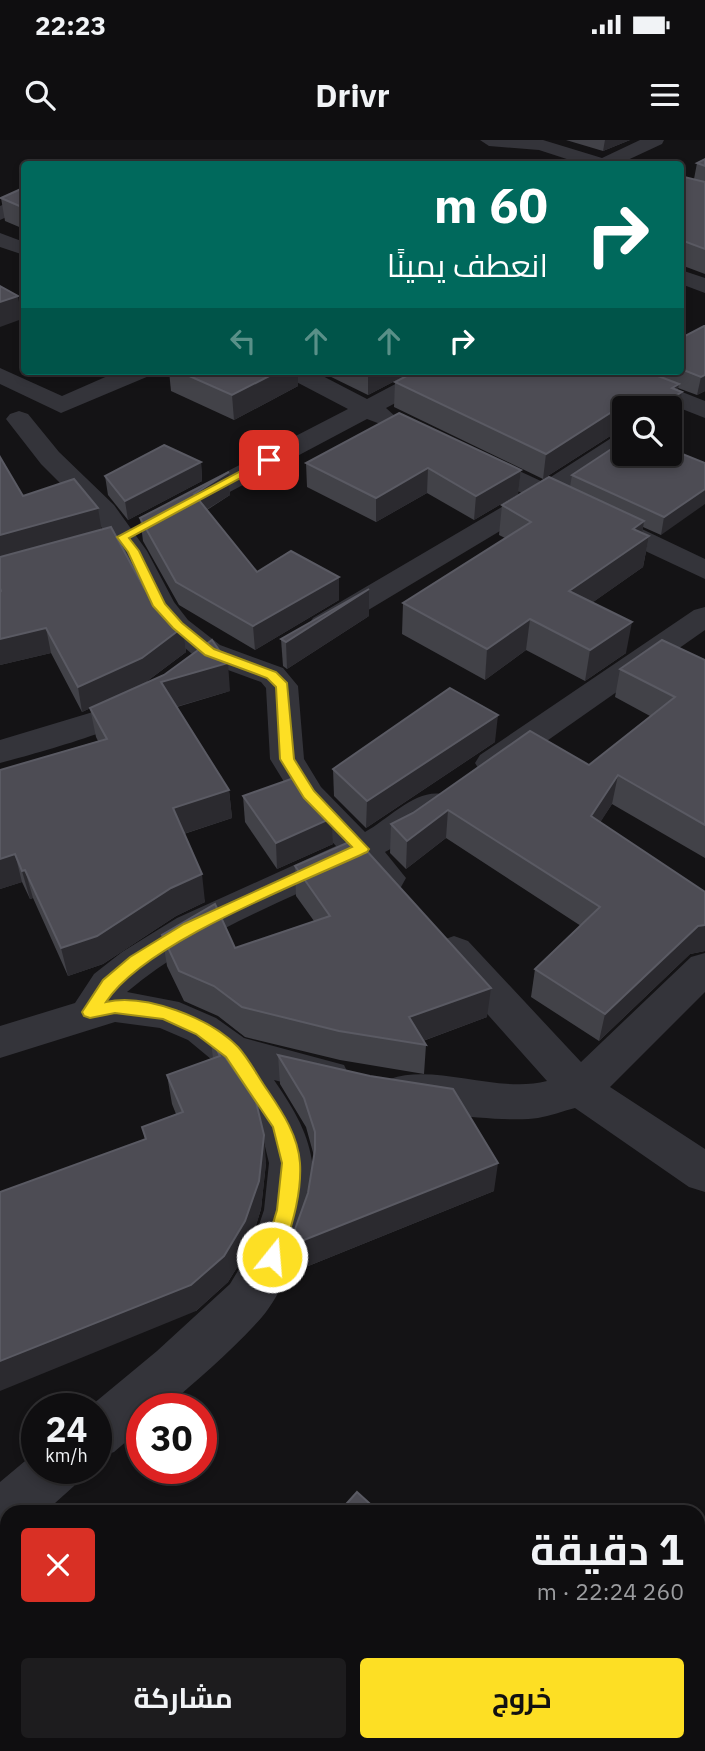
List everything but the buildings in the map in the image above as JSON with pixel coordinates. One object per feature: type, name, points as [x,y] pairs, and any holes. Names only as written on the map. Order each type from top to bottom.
[{"type":"street","points":[[489,140],[546,143],[592,161]]},
{"type":"street","points":[[611,161],[655,140]]},
{"type":"street","points":[[0,214],[21,203]]},
{"type":"street","points":[[0,239],[21,248]]},
{"type":"street","points":[[684,278],[705,286]]},
{"type":"street","points":[[0,375],[61,405]]},
{"type":"street","points":[[9,422],[61,405],[131,375]]},
{"type":"street","points":[[302,375],[402,426]]},
{"type":"street","points":[[132,530],[431,375]]},
{"type":"street","points":[[618,375],[691,403]]},
{"type":"street","points":[[9,422],[104,511],[132,530]]},
{"type":"street","points":[[450,448],[705,570]]},
{"type":"street","points":[[0,752],[105,719],[189,670],[277,653],[545,493],[612,449]]},
{"type":"street","points":[[132,530],[133,551],[160,606],[177,626],[189,670]]},
{"type":"street","points":[[90,1012],[108,985],[136,962],[190,928],[362,849],[397,830],[705,616]]},
{"type":"street","points":[[277,653],[272,675],[282,686],[287,759],[309,795],[407,899]]},
{"type":"street","points":[[435,929],[580,1090],[705,1173]]},
{"type":"street","points":[[232,1052],[339,1080],[415,1093],[536,1101],[580,1090],[705,968]]},
{"type":"street","points":[[0,1042],[115,1006],[165,1013],[202,1030],[232,1052],[281,1125],[291,1163],[287,1210],[272,1257],[247,1300],[174,1368],[112,1420]]},
{"type":"street","points":[[15,1505],[38,1484]]},
{"type":"route","points":[[269,460],[123,537],[133,551],[160,606],[177,626],[209,652],[272,675],[282,686],[285,702],[283,736],[287,759],[309,795],[362,849],[190,928],[136,962],[108,985],[90,1012],[115,1006],[165,1013],[202,1030],[232,1052],[281,1125],[291,1163],[287,1210],[272,1257]]}]
